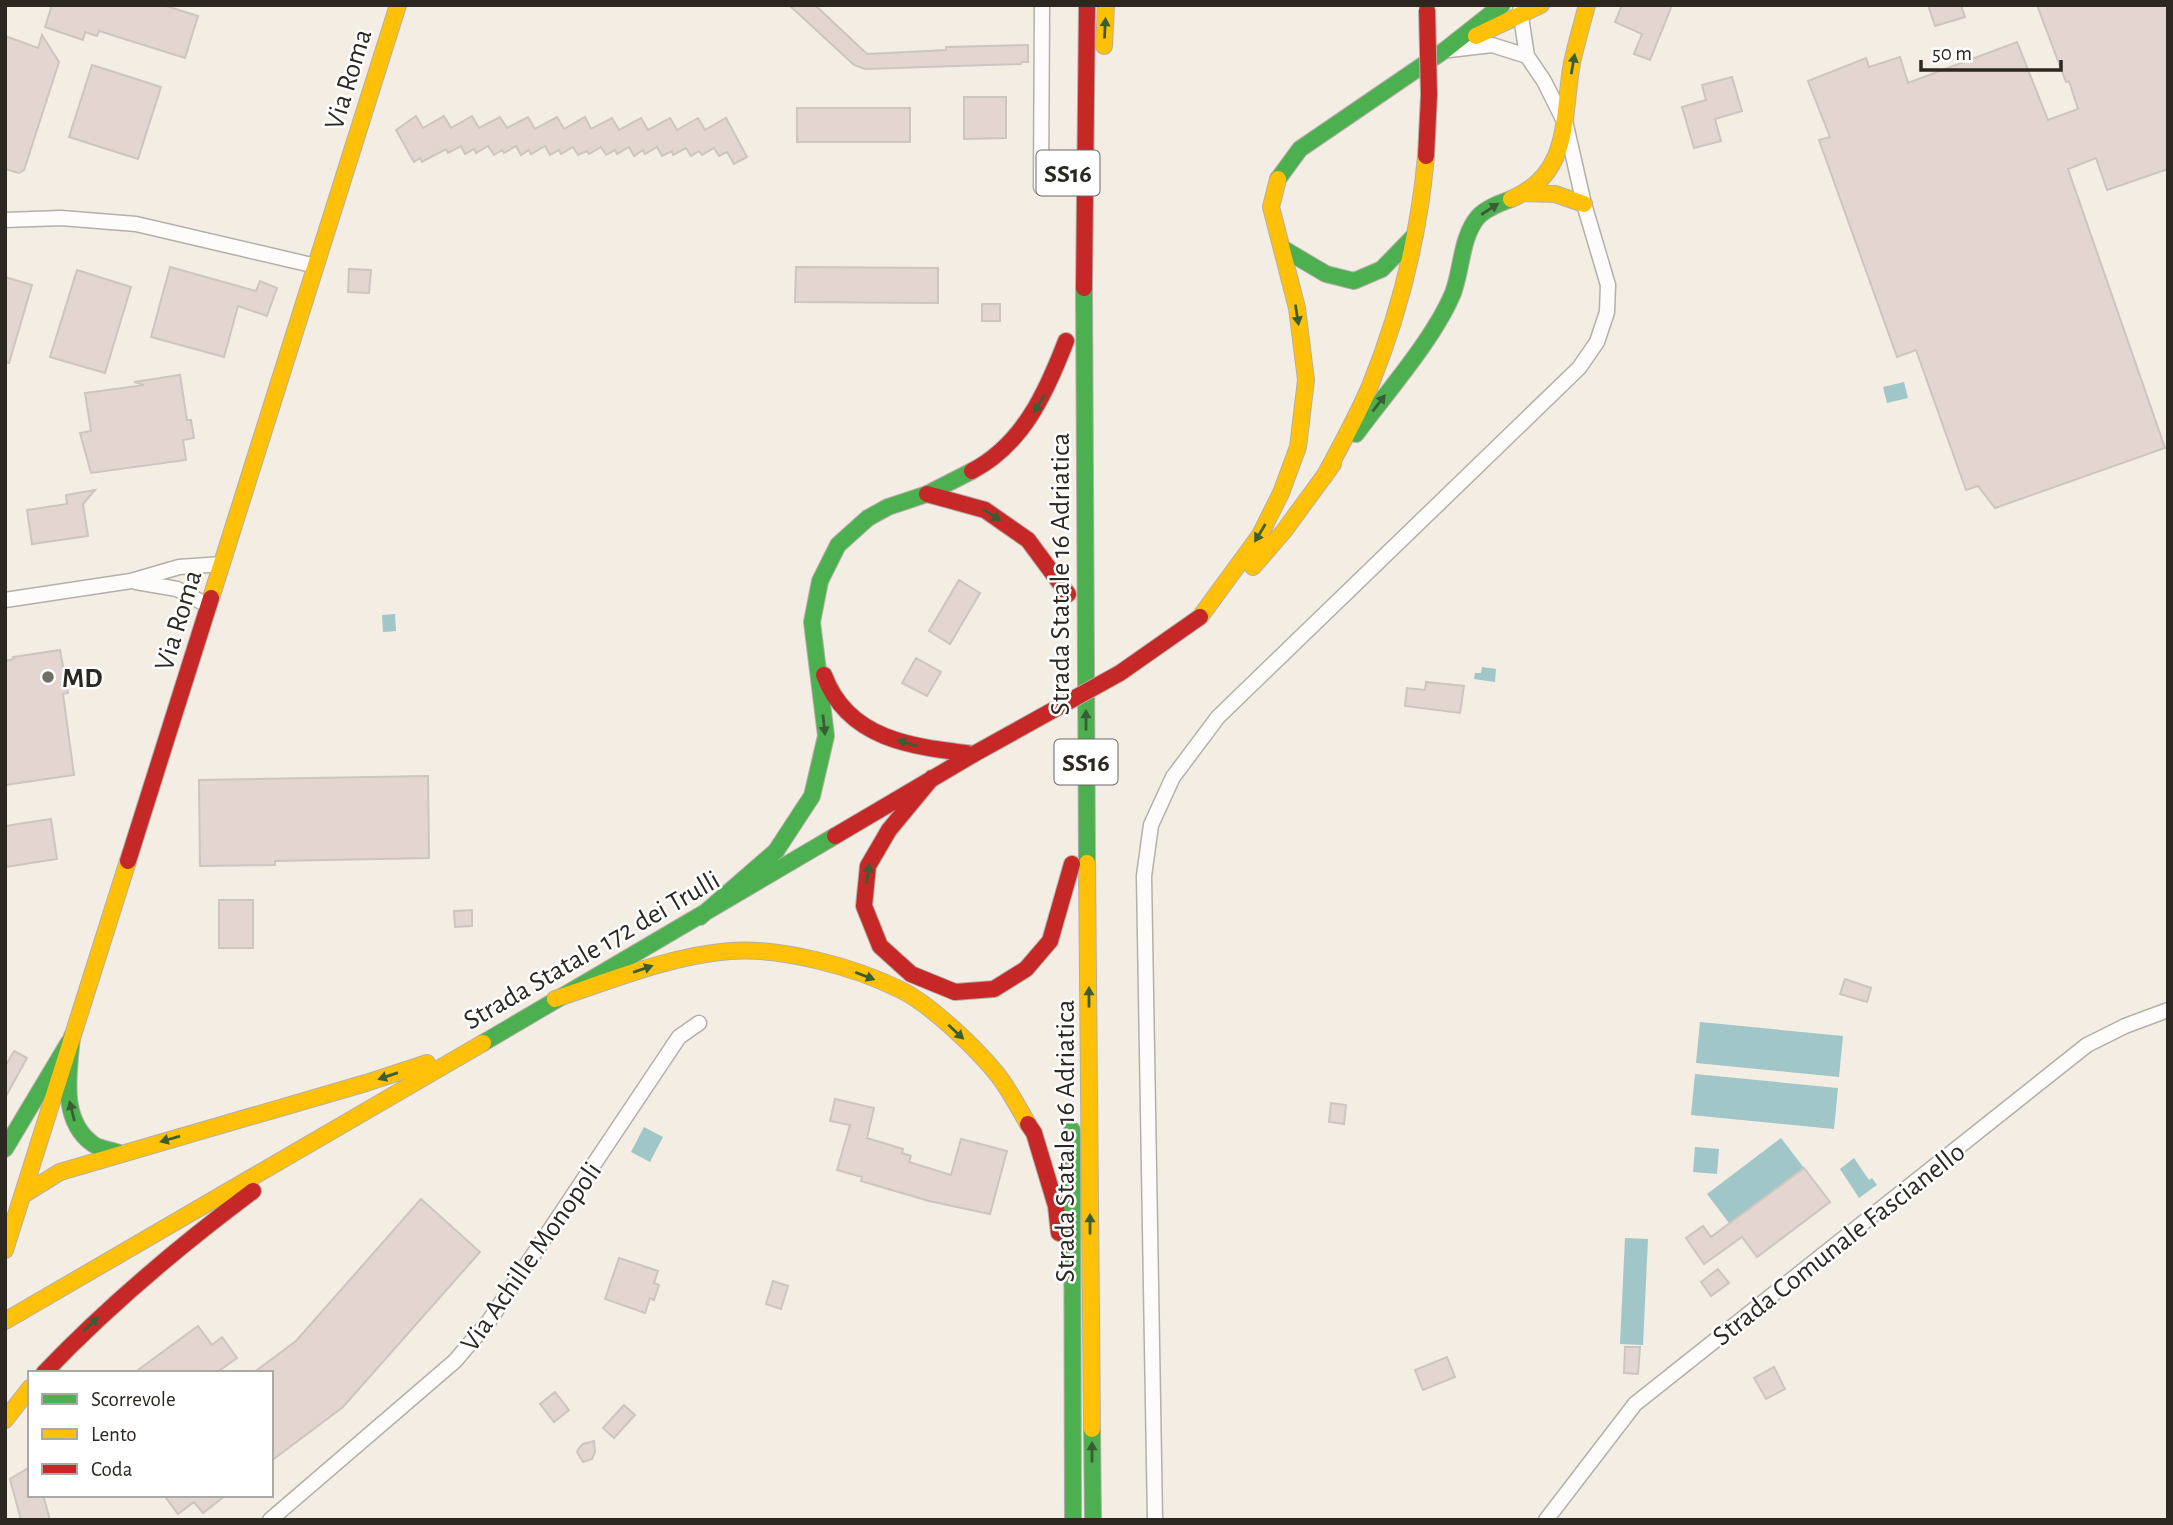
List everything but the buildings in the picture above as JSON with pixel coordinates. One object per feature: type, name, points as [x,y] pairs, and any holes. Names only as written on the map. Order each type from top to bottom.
[{"type":"main road","name":"Via Roma","points":[[5,1250],[398,5]]},
{"type":"main road","name":"Strada Statale 16 Adriatica","points":[[1087,5],[1083,390],[1093,1520]]},
{"type":"main road","points":[[1083,390],[1106,5]]},
{"type":"main road","points":[[1200,617],[1260,535],[1281,493],[1298,447],[1306,380],[1297,308],[1271,207],[1278,177],[1300,149],[1445,50],[1502,5]]},
{"type":"main road","points":[[1445,50],[1520,11],[1541,5]]},
{"type":"main road","points":[[1200,617],[1244,579],[1284,531],[1435,327],[1453,292],[1467,238],[1478,217],[1493,206],[1525,193],[1553,165],[1566,125],[1572,64],[1587,5]]},
{"type":"main road","points":[[1324,477],[1369,388],[1400,304],[1416,234],[1424,195],[1429,95],[1426,7]]},
{"type":"main road","points":[[1525,193],[1555,194],[1584,204]]},
{"type":"main road","points":[[1282,248],[1326,274],[1354,281],[1382,269],[1416,234]]},
{"type":"main road","points":[[700,917],[776,850],[812,796],[826,736],[812,622],[820,581],[838,545],[868,518],[888,507],[927,494],[992,460],[1029,419],[1048,388],[1066,335],[1066,381]]},
{"type":"main road","name":"Strada Statale 16 Adriatica","points":[[927,494],[985,510],[1028,540],[1068,601],[1068,567]]},
{"type":"main road","name":"Strada Statale 172 dei Trulli","points":[[5,1321],[700,917],[932,778],[1120,673],[1200,617]]},
{"type":"main road","points":[[816,657],[834,699],[861,725],[910,746],[974,754]]},
{"type":"main road","name":"Strada Statale 16 Adriatica","points":[[1069,688],[1070,715]]},
{"type":"main road","points":[[932,778],[889,830],[868,866],[864,906],[880,946],[911,974],[955,992],[994,989],[1026,970],[1050,941],[1072,864]]},
{"type":"main road","name":"SS16","points":[[1070,783],[1072,947]]},
{"type":"main road","points":[[555,999],[666,962],[731,951],[793,955],[841,967],[902,990],[953,1028],[998,1075],[1034,1133],[1055,1206],[1072,1351]]},
{"type":"main road","points":[[5,1149],[38,1098],[72,1036]]},
{"type":"main road","points":[[72,1036],[69,1108],[78,1130],[86,1138],[94,1145],[119,1153]]},
{"type":"main road","points":[[23,1195],[60,1172],[366,1083],[476,1046]]},
{"type":"main road","name":"Strada Statale 16 Adriatica","points":[[1072,1114],[1073,1520]]},
{"type":"main road","points":[[46,1371],[88,1325],[200,1230],[351,1119]]},
{"type":"main road","points":[[5,1420],[28,1391]]},
{"type":"street","points":[[1041,187],[1042,5]]},
{"type":"street","points":[[1156,1520],[1144,876],[1151,825],[1173,777],[1218,717],[1579,368],[1597,342],[1607,312],[1608,285],[1584,204],[1566,125],[1544,81],[1527,56],[1520,11]]},
{"type":"street","points":[[1445,50],[1492,45],[1527,56]]},
{"type":"street","points":[[5,220],[61,218],[136,224],[316,265]]},
{"type":"street","points":[[5,600],[131,581],[179,566],[222,564]]},
{"type":"street","points":[[131,581],[177,589],[209,606]]},
{"type":"street","name":"Strada Comunale Fascianello","points":[[1546,1520],[1635,1404],[2087,1045],[2125,1026],[2168,1010]]},
{"type":"street","name":"Via Achille Monopoli","points":[[270,1520],[455,1361],[489,1321],[679,1037],[699,1023]]},
{"type":"water","points":[[1904,382],[1908,398],[1887,403],[1883,387]]},
{"type":"water","points":[[395,614],[396,631],[383,632],[382,615]]},
{"type":"water","points":[[1482,667],[1496,669],[1495,682],[1474,679],[1475,673],[1481,673]]},
{"type":"water","points":[[1700,1022],[1843,1036],[1839,1077],[1696,1063]]},
{"type":"water","points":[[1695,1074],[1838,1088],[1834,1129],[1691,1115]]},
{"type":"water","points":[[644,1127],[663,1137],[650,1162],[631,1152]]},
{"type":"water","points":[[1781,1138],[1804,1168],[1729,1223],[1707,1194]]},
{"type":"water","points":[[1695,1147],[1719,1149],[1717,1174],[1693,1172]]},
{"type":"water","points":[[1854,1158],[1869,1180],[1872,1178],[1877,1185],[1859,1198],[1840,1169]]},
{"type":"water","points":[[1625,1238],[1648,1239],[1643,1345],[1620,1344]]},
{"type":"traffic: fast","points":[[1278,179],[1300,149],[1445,50],[1502,5]]},
{"type":"traffic: fast","points":[[1356,434],[1422,347],[1445,311],[1456,284],[1472,225],[1485,211],[1511,199]]},
{"type":"traffic: fast","points":[[1282,248],[1326,274],[1354,281],[1382,269],[1415,235]]},
{"type":"traffic: fast","points":[[1084,288],[1087,863]]},
{"type":"traffic: fast","points":[[700,917],[776,851],[812,796],[826,736],[812,622],[820,581],[838,545],[868,518],[888,507],[927,494],[972,471]]},
{"type":"traffic: fast","points":[[483,1043],[835,836]]},
{"type":"traffic: fast","points":[[72,1036],[68,1080],[75,1122],[82,1134],[93,1144],[119,1153]]},
{"type":"traffic: fast","points":[[5,1149],[69,1042]]},
{"type":"traffic: fast","points":[[1072,1130],[1073,1520]]},
{"type":"traffic: fast","points":[[1092,1429],[1093,1520]]},
{"type":"traffic: slow","points":[[211,598],[398,5]]},
{"type":"traffic: slow","points":[[1104,46],[1106,5]]},
{"type":"traffic: slow","points":[[1476,36],[1541,5]]},
{"type":"traffic: slow","points":[[1511,199],[1531,188],[1545,175],[1561,142],[1572,63],[1587,5]]},
{"type":"traffic: slow","points":[[1324,477],[1365,398],[1399,302],[1419,215],[1426,156]]},
{"type":"traffic: slow","points":[[1200,617],[1260,535],[1281,493],[1298,447],[1306,380],[1297,308],[1271,207],[1278,179]]},
{"type":"traffic: slow","points":[[1525,193],[1555,194],[1584,204]]},
{"type":"traffic: slow","points":[[1253,567],[1284,531],[1333,464]]},
{"type":"traffic: slow","points":[[5,1250],[128,861]]},
{"type":"traffic: slow","points":[[1087,863],[1092,1429]]},
{"type":"traffic: slow","points":[[555,999],[641,970],[685,958],[730,951],[772,952],[840,966],[901,990],[926,1006],[988,1063],[1006,1086],[1028,1124]]},
{"type":"traffic: slow","points":[[5,1321],[483,1043]]},
{"type":"traffic: slow","points":[[23,1195],[60,1172],[427,1063]]},
{"type":"traffic: slow","points":[[5,1420],[28,1391]]},
{"type":"traffic: jam","points":[[1084,288],[1087,5]]},
{"type":"traffic: jam","points":[[1426,156],[1429,95],[1427,10]]},
{"type":"traffic: jam","points":[[972,471],[990,460],[1019,432],[1041,398],[1066,341]]},
{"type":"traffic: jam","points":[[927,494],[985,510],[1028,540],[1068,594]]},
{"type":"traffic: jam","points":[[128,861],[211,598]]},
{"type":"traffic: jam","points":[[974,754],[1120,673],[1200,617]]},
{"type":"traffic: jam","points":[[824,675],[835,697],[849,714],[866,727],[906,743],[974,754]]},
{"type":"traffic: jam","points":[[835,836],[974,754]]},
{"type":"traffic: jam","points":[[932,778],[889,830],[868,866],[864,906],[880,946],[911,974],[955,992],[994,989],[1026,969],[1050,941],[1072,864]]},
{"type":"traffic: jam","points":[[1028,1124],[1034,1133],[1056,1206],[1059,1233]]},
{"type":"traffic: jam","points":[[46,1371],[144,1278],[253,1191]]},
{"type":"place","name":"MD","points":[[48,677]]}]
